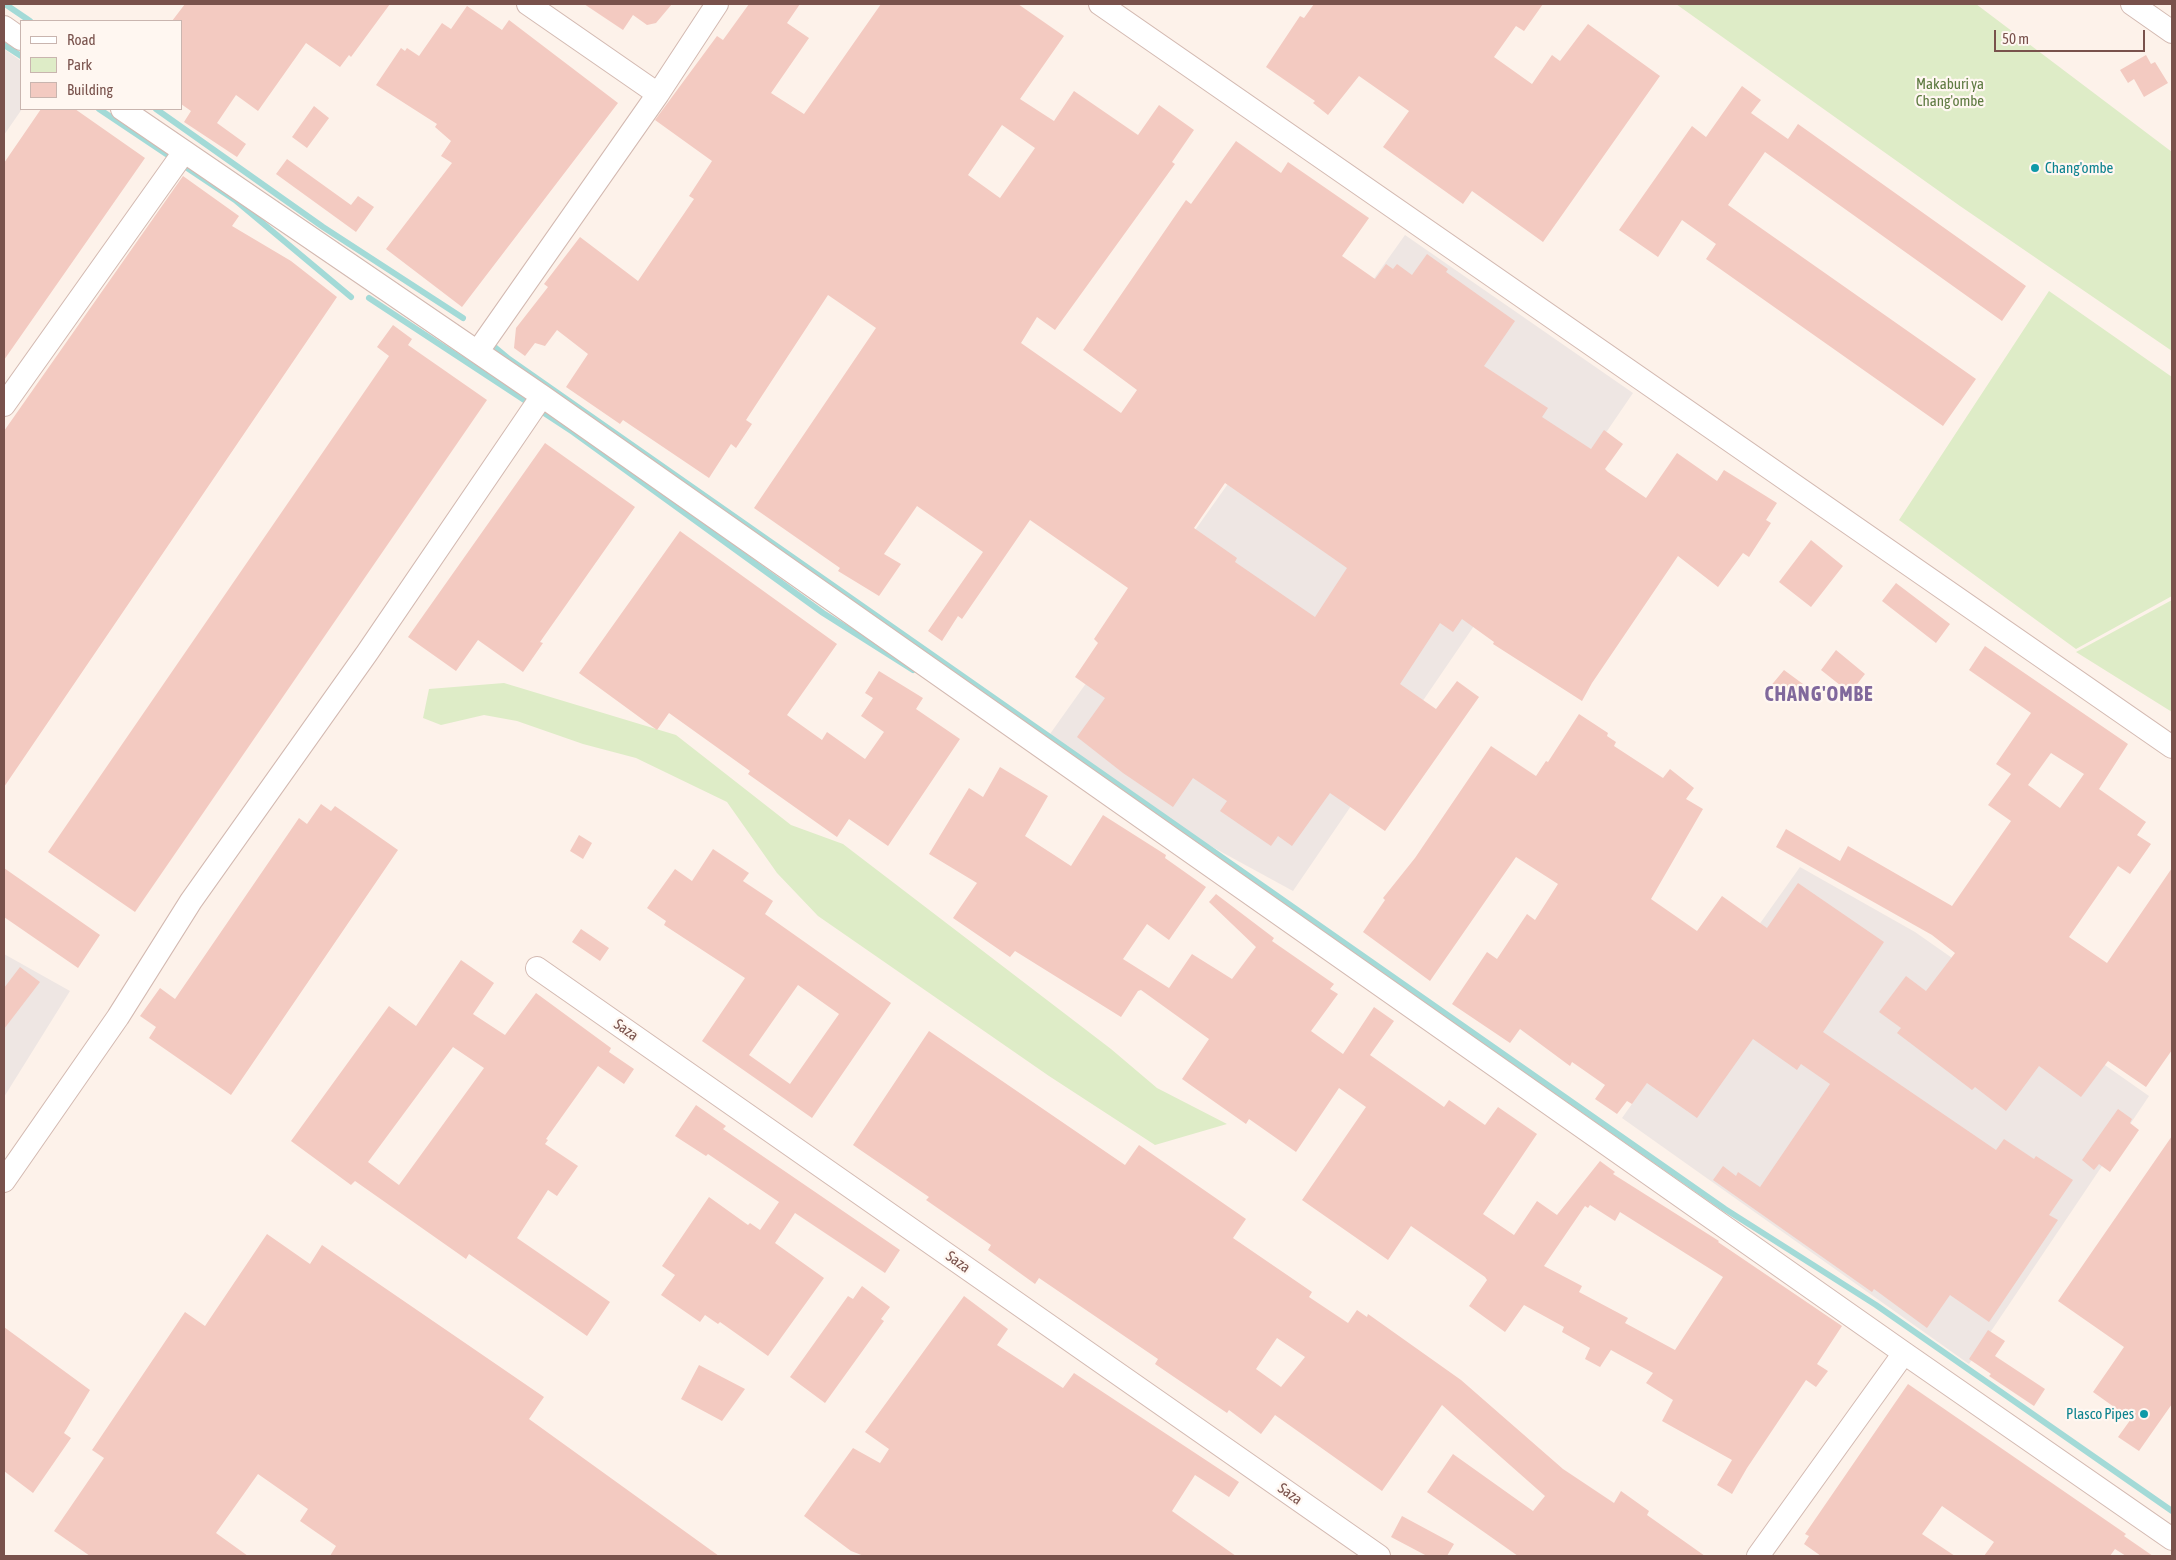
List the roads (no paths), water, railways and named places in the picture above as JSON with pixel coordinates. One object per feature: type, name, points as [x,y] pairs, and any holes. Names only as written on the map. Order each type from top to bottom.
[{"type":"street","points":[[528,4],[658,94]]},
{"type":"street","points":[[478,351],[658,94],[717,4]]},
{"type":"street","points":[[1100,4],[2172,746]]},
{"type":"street","points":[[2132,4],[2172,32]]},
{"type":"street","points":[[4,27],[20,38]]},
{"type":"street","points":[[123,110],[478,351],[1904,1353],[2172,1539]]},
{"type":"street","points":[[4,405],[184,152]]},
{"type":"street","points":[[4,1180],[118,1017],[191,901],[361,661],[542,396]]},
{"type":"street","name":"Saza","points":[[538,968],[1379,1556]]},
{"type":"street","points":[[1758,1556],[1904,1353]]},
{"type":"waterway","points":[[5,4],[29,20]]},
{"type":"waterway","points":[[4,45],[20,55]]},
{"type":"waterway","points":[[100,110],[235,200],[351,297]]},
{"type":"waterway","points":[[157,110],[323,227],[463,318]]},
{"type":"waterway","points":[[369,298],[573,432],[823,613],[913,670]]},
{"type":"waterway","points":[[491,344],[509,359],[1725,1209],[1876,1305],[2172,1511]]},
{"type":"place","name":"Chang'ombe","points":[[2035,168]]},
{"type":"place","name":"Plasco Pipes","points":[[2144,1414]]},
{"type":"district","name":"CHANG'OMBE","points":[[1819,695]]},
{"type":"park label","name":"Makaburi ya Chang'ombe","points":[[1950,92]]}]
